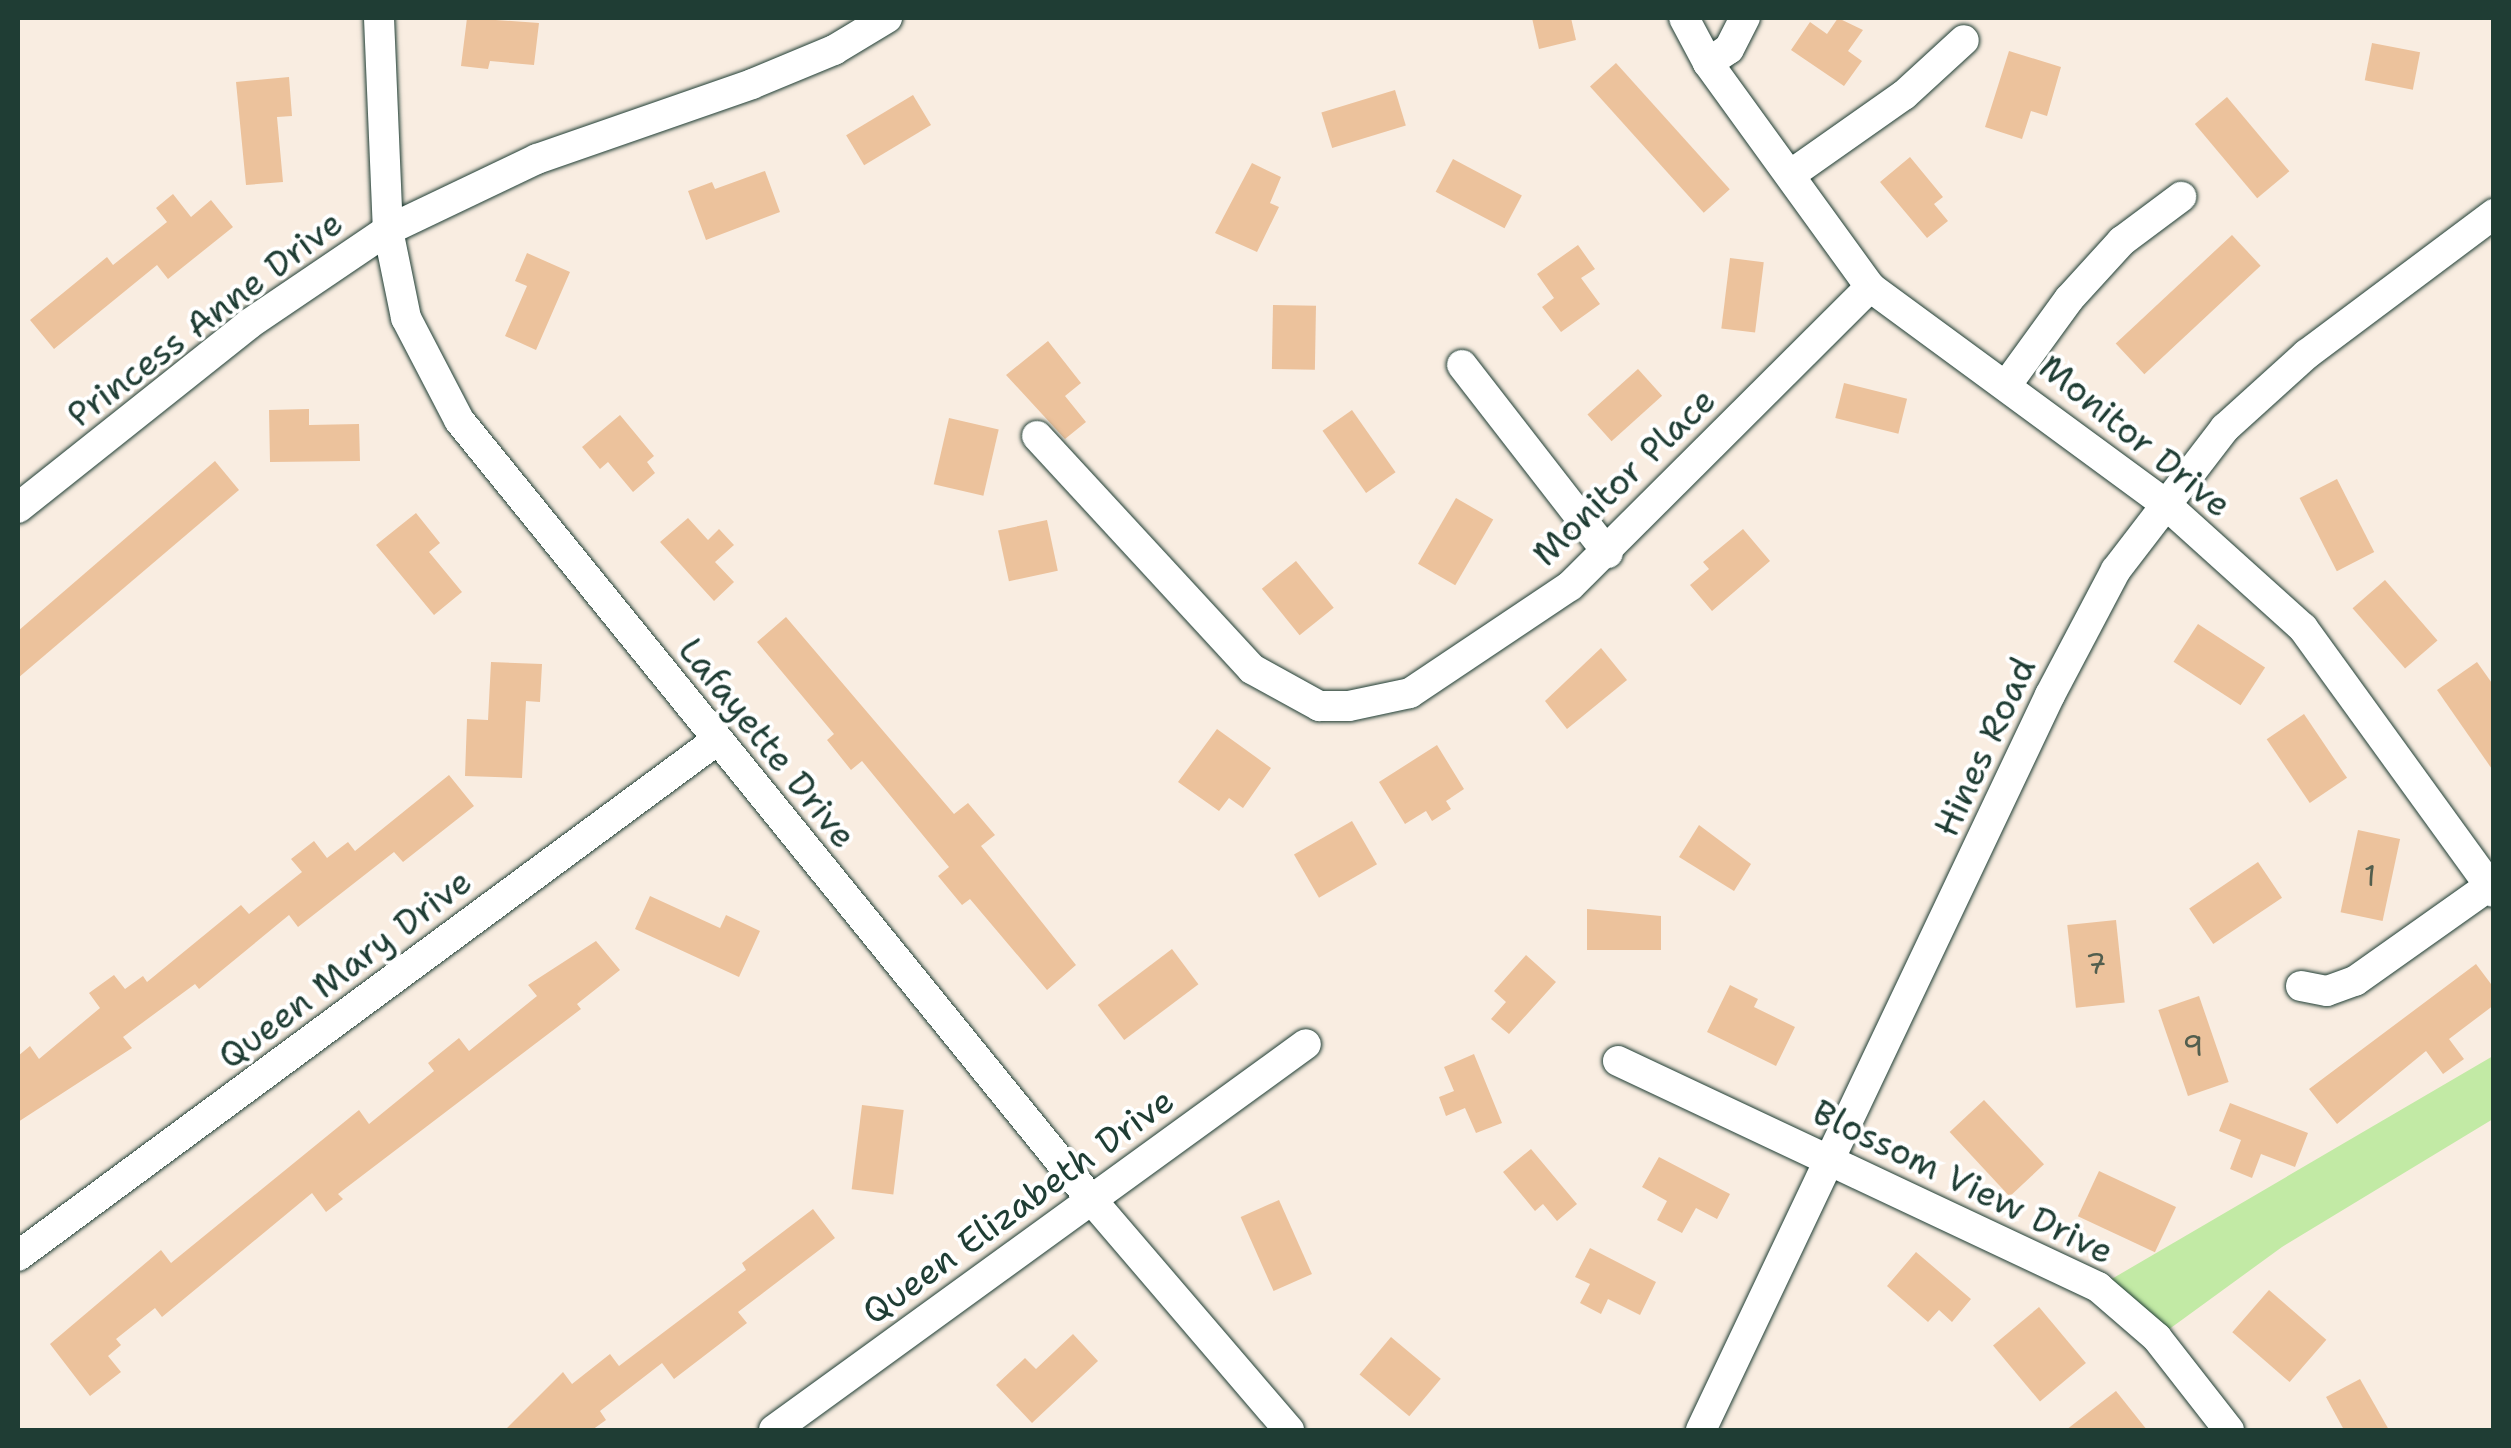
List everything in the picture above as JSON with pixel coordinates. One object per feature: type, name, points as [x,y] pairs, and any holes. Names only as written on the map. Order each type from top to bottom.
[{"type":"street","name":"Lafayette Drive","points":[[379,18],[388,230],[406,318],[459,420],[1090,1198],[1289,1430]]},
{"type":"street","name":"Princess Anne Drive","points":[[18,508],[249,324],[388,230],[537,159],[769,78],[887,18]]},
{"type":"street","name":"Monitor Drive","points":[[1684,18],[1708,62],[1870,286],[2008,383],[2162,502],[2303,628],[2492,889]]},
{"type":"street","points":[[1708,62],[1729,48],[1746,18]]},
{"type":"street","points":[[1790,174],[1904,95],[1964,40]]},
{"type":"street","points":[[2008,383],[2069,299],[2122,241],[2181,198]]},
{"type":"street","name":"Hines Road","points":[[1701,1430],[1834,1160],[2050,695],[2116,570],[2162,502],[2224,428],[2307,354],[2494,214]]},
{"type":"street","name":"Monitor Place","points":[[1038,436],[1164,570],[1216,634],[1276,686],[1319,706],[1349,706],[1410,692],[1570,586],[1608,553],[1870,286]]},
{"type":"street","points":[[1462,366],[1608,553]]},
{"type":"street","name":"Queen Mary Drive","points":[[18,1256],[716,740]]},
{"type":"street","points":[[2301,986],[2327,991],[2355,982],[2492,889]]},
{"type":"street","name":"Queen Elizabeth Drive","points":[[774,1430],[1306,1044]]},
{"type":"street","name":"Blossom View Drive","points":[[1618,1061],[2098,1286],[2156,1338],[2229,1430]]},
{"type":"green space","points":[[2493,1056],[2493,1119],[2282,1247],[2157,1338],[2098,1287]]},
{"type":"building","points":[[467,18],[539,23],[534,65],[490,61],[488,69],[461,66]]},
{"type":"building","points":[[1532,18],[1571,18],[1576,40],[1539,49]]},
{"type":"building","points":[[1838,18],[1863,30],[1848,51],[1862,61],[1844,86],[1791,50],[1810,22],[1827,34]]},
{"type":"building","points":[[2372,43],[2420,52],[2413,90],[2365,80]]},
{"type":"building","points":[[2009,51],[2061,67],[2047,116],[2031,111],[2022,139],[1985,127]]},
{"type":"building","points":[[1616,63],[1730,189],[1704,213],[1590,86]]},
{"type":"building","points":[[289,77],[292,116],[277,117],[283,182],[246,185],[236,82]]},
{"type":"building","points":[[1395,90],[1406,125],[1332,148],[1321,113]]},
{"type":"building","points":[[913,95],[931,125],[864,165],[846,135]]},
{"type":"building","points":[[2227,97],[2289,171],[2257,198],[2195,124]]},
{"type":"building","points":[[1910,157],[1943,197],[1934,204],[1948,221],[1927,238],[1880,182]]},
{"type":"building","points":[[1453,159],[1522,196],[1504,228],[1436,192]]},
{"type":"building","points":[[1252,163],[1281,177],[1270,203],[1279,207],[1257,252],[1215,233]]},
{"type":"building","points":[[765,171],[780,212],[706,240],[688,191],[712,182],[715,189]]},
{"type":"building","points":[[173,194],[191,217],[211,200],[233,227],[168,279],[157,265],[54,349],[30,320],[107,257],[113,265],[167,222],[156,208]]},
{"type":"building","points":[[2232,235],[2261,266],[2144,374],[2116,343]]},
{"type":"building","points":[[1578,245],[1595,269],[1581,278],[1600,304],[1561,332],[1542,307],[1554,298],[1537,274]]},
{"type":"building","points":[[527,253],[570,272],[536,350],[505,336],[527,286],[515,281]]},
{"type":"building","points":[[1730,258],[1764,262],[1755,333],[1721,328]]},
{"type":"building","points":[[1273,305],[1316,306],[1315,370],[1272,369]]},
{"type":"building","points":[[1048,341],[1081,383],[1065,396],[1086,422],[1065,439],[1006,375]]},
{"type":"building","points":[[1638,369],[1662,396],[1612,441],[1587,415]]},
{"type":"building","points":[[1844,383],[1907,399],[1898,434],[1835,418]]},
{"type":"building","points":[[309,409],[309,425],[359,424],[360,461],[270,462],[269,410]]},
{"type":"building","points":[[1352,410],[1396,472],[1366,493],[1323,431]]},
{"type":"building","points":[[620,415],[654,456],[647,462],[655,473],[633,492],[608,462],[600,469],[582,447]]},
{"type":"building","points":[[949,418],[999,429],[983,496],[934,484]]},
{"type":"building","points":[[215,461],[239,490],[18,678],[18,631]]},
{"type":"building","points":[[2337,479],[2374,552],[2337,571],[2300,498]]},
{"type":"building","points":[[1456,498],[1493,520],[1455,585],[1418,564]]},
{"type":"building","points":[[416,513],[440,543],[429,552],[462,592],[434,615],[376,545]]},
{"type":"building","points":[[688,518],[708,540],[719,529],[734,545],[715,562],[734,582],[714,601],[660,542]]},
{"type":"building","points":[[1047,520],[1058,571],[1009,581],[998,530]]},
{"type":"building","points":[[1743,529],[1770,561],[1712,611],[1690,585],[1709,569],[1703,562]]},
{"type":"building","points":[[1296,561],[1334,608],[1300,635],[1262,589]]},
{"type":"building","points":[[2385,580],[2437,640],[2405,669],[2353,608]]},
{"type":"building","points":[[786,617],[954,814],[968,803],[995,835],[981,846],[1076,965],[1047,990],[970,899],[962,905],[938,876],[949,867],[862,761],[851,770],[827,740],[834,734],[757,642]]},
{"type":"building","points":[[2198,624],[2265,668],[2241,705],[2173,662]]},
{"type":"building","points":[[1601,648],[1627,680],[1567,729],[1545,701]]},
{"type":"building","points":[[491,662],[542,664],[540,702],[526,701],[522,778],[465,776],[467,719],[488,720]]},
{"type":"building","points":[[2477,662],[2494,686],[2494,772],[2437,690]]},
{"type":"building","points":[[2304,714],[2347,778],[2310,803],[2267,739]]},
{"type":"building","points":[[1217,729],[1271,768],[1243,808],[1229,798],[1219,811],[1178,782]]},
{"type":"building","points":[[1437,745],[1464,789],[1446,801],[1451,809],[1432,821],[1426,811],[1405,824],[1379,782]]},
{"type":"building","points":[[449,775],[474,806],[403,862],[394,852],[298,927],[289,915],[199,989],[195,984],[123,1037],[132,1048],[18,1122],[18,1056],[30,1046],[39,1059],[100,1008],[89,993],[114,975],[125,989],[143,976],[147,982],[241,905],[249,914],[302,872],[291,859],[314,841],[327,858],[348,842],[355,851]]},
{"type":"building","points":[[1352,821],[1377,864],[1319,898],[1294,854]]},
{"type":"building","points":[[1699,825],[1751,864],[1734,891],[1679,857]]},
{"type":"building","points":[[2358,830],[2400,839],[2383,921],[2341,912]]},
{"type":"building","points":[[2258,862],[2282,898],[2213,944],[2189,908]]},
{"type":"building","points":[[650,896],[720,928],[726,915],[760,931],[739,977],[635,929]]},
{"type":"building","points":[[1587,909],[1661,916],[1661,950],[1587,950]]},
{"type":"building","points":[[2116,920],[2125,1003],[2076,1008],[2067,925]]},
{"type":"building","points":[[596,941],[620,970],[577,1004],[581,1009],[338,1194],[343,1199],[326,1212],[312,1193],[162,1317],[155,1308],[116,1339],[121,1345],[108,1356],[121,1372],[90,1396],[50,1344],[161,1250],[171,1263],[359,1110],[369,1124],[434,1071],[428,1063],[459,1038],[469,1051],[537,996],[528,985]]},
{"type":"building","points":[[1172,949],[1198,984],[1124,1040],[1098,1005]]},
{"type":"building","points":[[1526,955],[1556,982],[1509,1034],[1491,1019],[1506,1002],[1494,991]]},
{"type":"building","points":[[2476,964],[2494,988],[2494,1005],[2449,1039],[2464,1059],[2443,1074],[2426,1051],[2337,1124],[2309,1089]]},
{"type":"building","points":[[1730,985],[1758,999],[1754,1007],[1795,1027],[1776,1066],[1707,1032]]},
{"type":"building","points":[[2199,996],[2229,1082],[2188,1096],[2158,1010]]},
{"type":"building","points":[[1474,1054],[1502,1123],[1476,1133],[1465,1108],[1446,1116],[1439,1097],[1454,1091],[1444,1067]]},
{"type":"building","points":[[1984,1100],[2044,1164],[2010,1196],[1950,1132]]},
{"type":"building","points":[[2230,1103],[2308,1133],[2295,1167],[2261,1154],[2252,1178],[2230,1169],[2241,1140],[2219,1131]]},
{"type":"building","points":[[862,1105],[904,1110],[893,1194],[852,1189]]},
{"type":"building","points":[[1531,1149],[1577,1204],[1557,1221],[1543,1204],[1535,1211],[1503,1172]]},
{"type":"building","points":[[1659,1157],[1730,1194],[1717,1219],[1696,1208],[1682,1233],[1657,1220],[1667,1201],[1642,1187]]},
{"type":"building","points":[[2099,1171],[2176,1207],[2155,1252],[2078,1216]]},
{"type":"building","points":[[1279,1200],[1312,1274],[1274,1291],[1241,1217]]},
{"type":"building","points":[[813,1209],[835,1238],[738,1312],[747,1323],[674,1379],[662,1363],[600,1411],[606,1420],[592,1430],[505,1430],[563,1372],[572,1384],[610,1354],[619,1366],[746,1270],[742,1263]]},
{"type":"building","points":[[1590,1248],[1656,1282],[1640,1315],[1608,1299],[1601,1314],[1580,1303],[1590,1284],[1575,1277]]},
{"type":"building","points":[[1916,1252],[1971,1299],[1952,1322],[1939,1310],[1928,1322],[1887,1286]]},
{"type":"building","points":[[2269,1290],[2326,1340],[2290,1382],[2232,1332]]},
{"type":"building","points":[[2039,1307],[2086,1363],[2040,1401],[1993,1346]]},
{"type":"building","points":[[1073,1334],[1098,1361],[1032,1423],[996,1385],[1025,1358],[1036,1369]]},
{"type":"building","points":[[1391,1337],[1441,1379],[1409,1416],[1360,1375]]},
{"type":"building","points":[[2360,1379],[2389,1430],[2344,1430],[2326,1397]]},
{"type":"building","points":[[2116,1391],[2147,1430],[2066,1430]]}]
